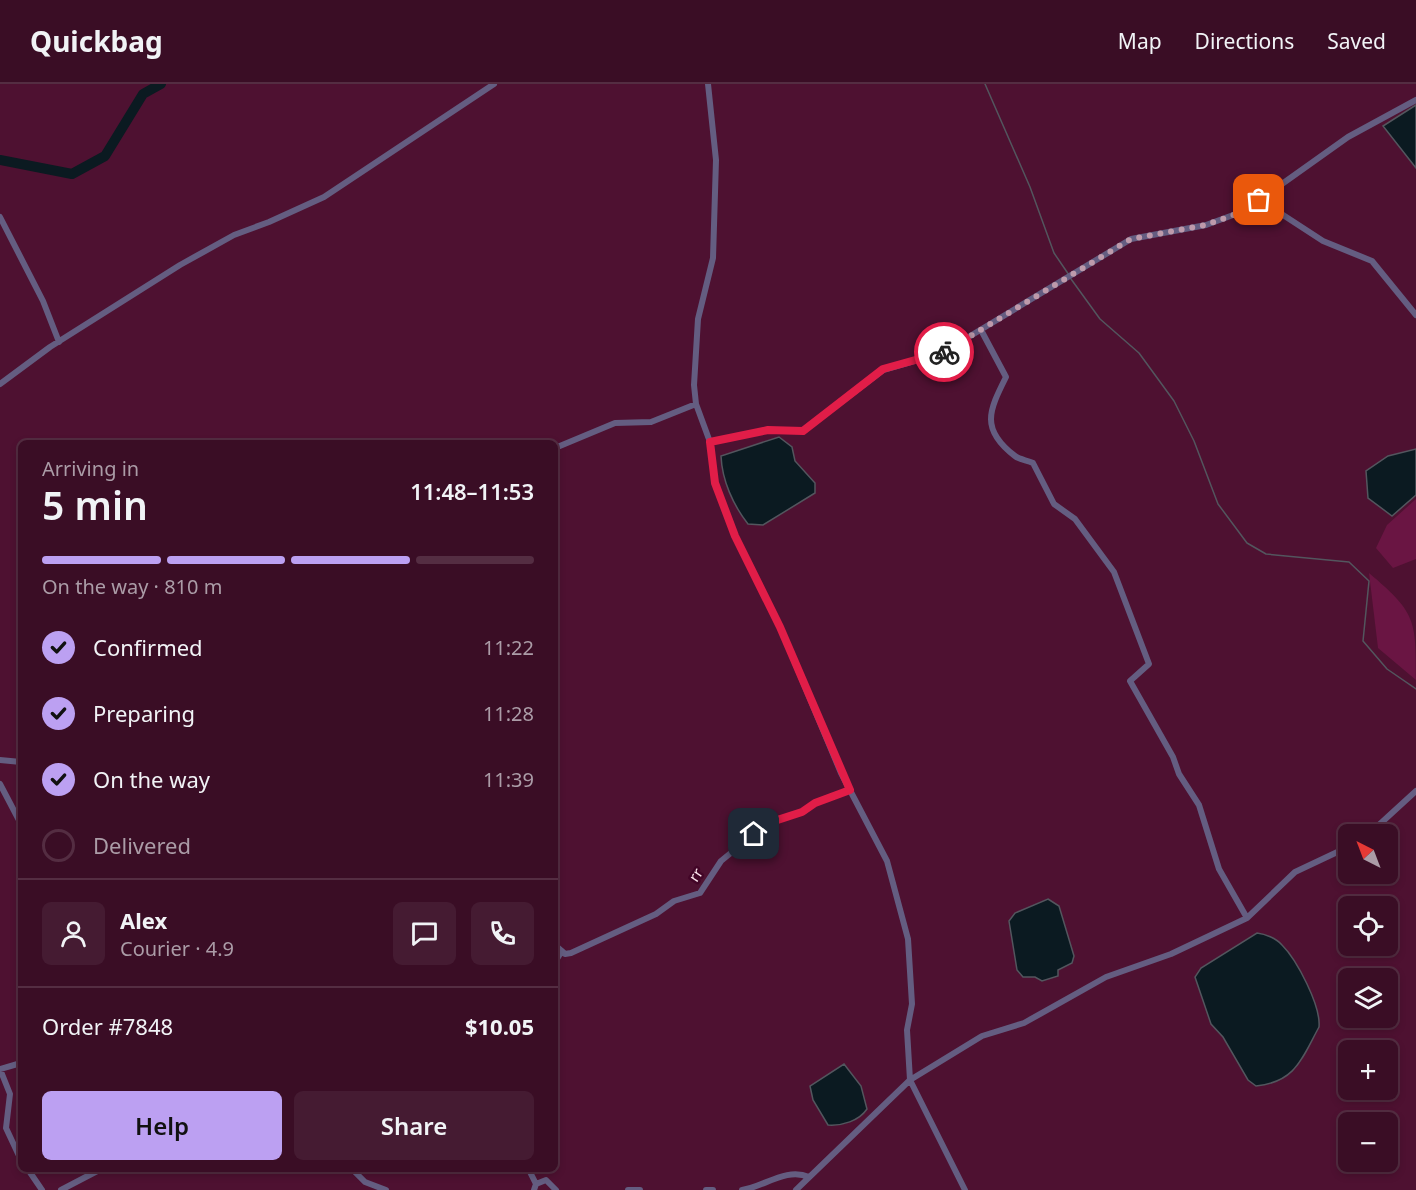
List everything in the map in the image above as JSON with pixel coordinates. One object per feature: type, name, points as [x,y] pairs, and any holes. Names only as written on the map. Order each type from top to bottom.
[{"type":"street","points":[[0,384],[59,342],[209,249],[245,230],[269,222],[324,197],[495,84]]},
{"type":"street","points":[[708,84],[716,160],[712,258],[698,320],[694,385],[696,404],[710,442],[715,483],[735,536],[780,627],[850,790],[887,861],[904,920],[912,1004],[907,1030],[910,1080],[965,1190]]},
{"type":"street","points":[[710,442],[768,430],[803,431],[883,369],[942,353],[1131,239],[1206,225],[1244,211],[1348,137],[1416,100]]},
{"type":"street","points":[[1244,211],[1280,213],[1323,241],[1372,261],[1416,315]]},
{"type":"street","points":[[0,217],[43,301],[59,342]]},
{"type":"street","points":[[981,330],[1006,377],[990,408],[994,435],[1017,458],[1033,463],[1054,504],[1075,519],[1114,572],[1149,664],[1130,681],[1173,757],[1179,774],[1199,805],[1219,868],[1248,918]]},
{"type":"street","points":[[558,447],[615,423],[651,422],[696,404]]},
{"type":"street","points":[[0,760],[18,762]]},
{"type":"street","points":[[0,784],[18,818]]},
{"type":"street","name":"rr","points":[[562,951],[565,954],[571,953],[656,914],[674,901],[700,893],[721,861],[754,834],[759,826],[802,812],[815,803],[850,790]]},
{"type":"street","points":[[1380,824],[1416,791]]},
{"type":"street","points":[[796,1190],[910,1080],[982,1036],[1024,1023],[1106,976],[1162,957],[1248,918],[1295,872],[1338,852]]},
{"type":"street","points":[[558,948],[562,951],[558,957]]},
{"type":"street","points":[[18,1064],[0,1069],[10,1094],[6,1128],[18,1154]]},
{"type":"street","points":[[30,1172],[42,1190]]},
{"type":"street","points":[[62,1190],[96,1172]]},
{"type":"street","points":[[355,1172],[365,1182],[386,1190]]},
{"type":"street","points":[[529,1172],[535,1187],[546,1180],[556,1190]]},
{"type":"street","points":[[742,1190],[787,1175],[802,1174],[809,1177]]},
{"type":"street","points":[[628,1190],[640,1190]]},
{"type":"street","points":[[706,1190],[713,1190]]},
{"type":"shaded area","points":[[1416,105],[1416,168],[1383,126]]},
{"type":"shaded area","points":[[779,437],[792,447],[795,461],[815,483],[815,493],[763,525],[748,524],[729,492],[721,456]]},
{"type":"shaded area","points":[[1416,449],[1416,495],[1392,516],[1368,498],[1366,471],[1388,456]]},
{"type":"shaded area","points":[[1416,499],[1416,559],[1393,568],[1376,548],[1387,525]]},
{"type":"shaded area","points":[[1369,573],[1405,608],[1410,619],[1414,630],[1416,680],[1378,648]]},
{"type":"shaded area","points":[[1048,899],[1059,906],[1074,956],[1072,963],[1058,970],[1058,976],[1042,981],[1035,977],[1023,977],[1017,970],[1009,921],[1015,913]]},
{"type":"shaded area","points":[[1257,933],[1277,940],[1294,961],[1312,996],[1319,1018],[1319,1027],[1302,1058],[1289,1074],[1269,1084],[1256,1086],[1248,1080],[1223,1037],[1211,1024],[1195,977],[1201,968]]},
{"type":"shaded area","points":[[844,1064],[861,1086],[867,1109],[860,1117],[850,1122],[828,1125],[813,1100],[810,1086]]},
{"type":"waterway","points":[[0,160],[72,174],[105,156],[143,94],[161,84]]},
{"type":"waterway","points":[[985,84],[1030,187],[1054,253],[1069,275]]},
{"type":"waterway","points":[[1071,279],[1100,319],[1139,353],[1174,401],[1194,441],[1218,504],[1247,543],[1266,554],[1349,562],[1369,581],[1363,641],[1387,669],[1416,689]]},
{"type":"way so far","points":[[944,352],[1131,239],[1206,225],[1244,211],[1259,200]]},
{"type":"route","points":[[754,834],[759,826],[802,812],[815,803],[850,790],[780,627],[765,602],[735,536],[715,483],[710,442],[768,430],[789,428],[803,431],[883,369],[944,352]]}]
